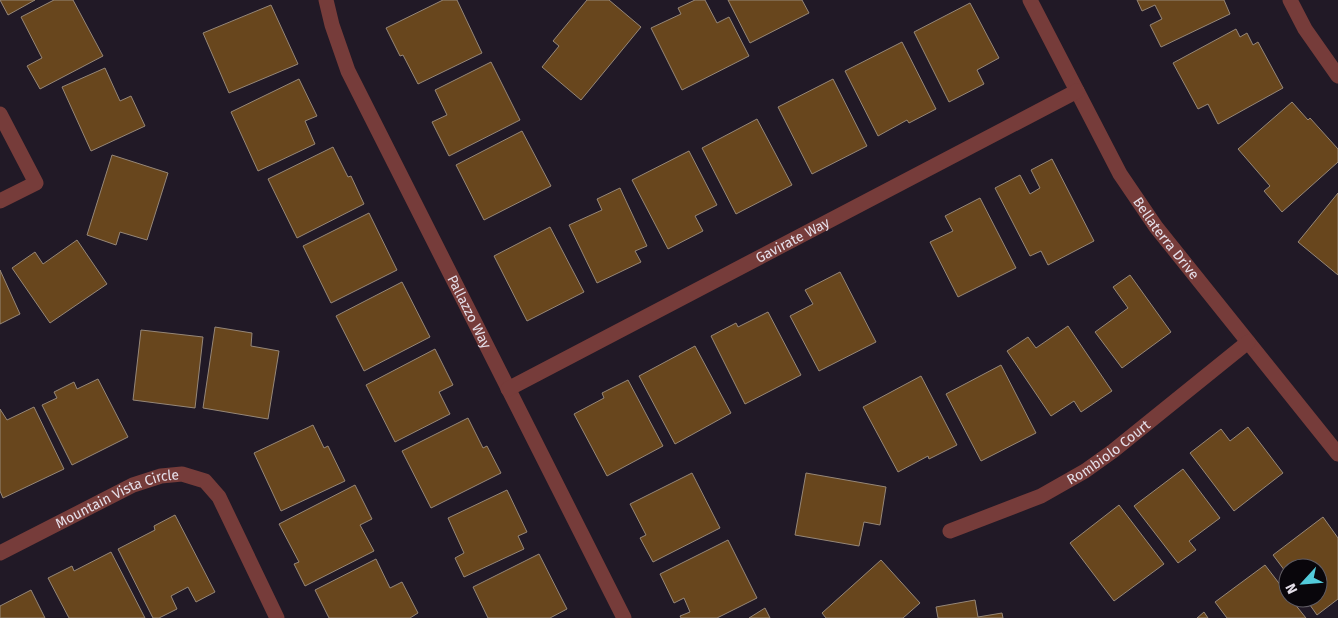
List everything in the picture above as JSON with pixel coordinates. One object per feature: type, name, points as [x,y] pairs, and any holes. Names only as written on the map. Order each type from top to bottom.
[{"type":"street","name":"Pallazzo Way","points":[[326,0],[332,25],[348,71],[624,618]]},
{"type":"street","name":"Bellaterra Drive","points":[[1030,0],[1120,174],[1156,227],[1338,454]]},
{"type":"street","points":[[1290,0],[1305,29],[1338,76]]},
{"type":"street","name":"Gavirate Way","points":[[508,390],[1077,91]]},
{"type":"street","points":[[0,114],[36,183],[0,201]]},
{"type":"street","name":"Rombiolo Court","points":[[950,531],[1040,496],[1085,471],[1113,451],[1248,342]]},
{"type":"street","name":"Mountain Vista Circle","points":[[0,553],[133,485],[161,476],[182,474],[205,481],[219,497],[277,618]]},
{"type":"building","points":[[0,0],[35,0],[8,15]]},
{"type":"building","points":[[54,0],[73,0],[103,56],[40,89],[27,66],[42,58],[21,17]]},
{"type":"building","points":[[443,0],[457,0],[482,53],[418,84],[403,55],[400,56],[386,28]]},
{"type":"building","points":[[587,0],[609,0],[641,27],[581,100],[542,67],[559,46],[553,41]]},
{"type":"building","points":[[695,0],[705,0],[717,23],[729,17],[749,56],[682,90],[651,28],[681,14],[678,8]]},
{"type":"building","points":[[728,0],[802,0],[809,13],[750,43]]},
{"type":"building","points":[[1137,0],[1224,0],[1230,14],[1161,47],[1150,25],[1162,19],[1155,5],[1142,11]]},
{"type":"building","points":[[970,3],[999,58],[977,70],[984,84],[949,102],[914,32]]},
{"type":"building","points":[[271,5],[298,64],[229,93],[203,33]]},
{"type":"building","points":[[1236,29],[1240,37],[1247,33],[1253,45],[1258,42],[1283,88],[1218,124],[1208,104],[1198,109],[1173,63]]},
{"type":"building","points":[[902,42],[936,109],[909,123],[907,120],[878,136],[845,71]]},
{"type":"building","points":[[491,62],[520,120],[449,156],[432,122],[447,115],[435,90]]},
{"type":"building","points":[[105,68],[120,101],[131,96],[145,126],[91,151],[62,87]]},
{"type":"building","points":[[299,79],[317,116],[305,121],[315,144],[258,171],[231,112]]},
{"type":"building","points":[[833,79],[867,146],[812,174],[778,107]]},
{"type":"building","points":[[1292,102],[1308,120],[1310,118],[1338,149],[1338,162],[1282,212],[1264,191],[1270,186],[1238,149]]},
{"type":"building","points":[[757,119],[792,185],[736,214],[702,148]]},
{"type":"building","points":[[522,131],[551,186],[484,220],[456,165]]},
{"type":"building","points":[[333,147],[348,177],[351,176],[364,204],[297,238],[268,179]]},
{"type":"building","points":[[689,151],[717,205],[695,216],[703,231],[668,249],[632,180]]},
{"type":"building","points":[[112,155],[168,173],[147,240],[120,232],[116,245],[87,235]]},
{"type":"building","points":[[1052,159],[1094,241],[1048,265],[1041,251],[1030,256],[995,188],[1020,175],[1030,194],[1040,188],[1031,170]]},
{"type":"building","points":[[620,188],[647,246],[635,251],[641,262],[597,283],[569,225],[602,210],[597,199]]},
{"type":"building","points":[[1338,193],[1338,275],[1298,242]]},
{"type":"building","points":[[980,198],[1016,268],[958,297],[930,242],[953,231],[945,216]]},
{"type":"building","points":[[369,213],[397,270],[331,303],[303,246]]},
{"type":"building","points":[[550,227],[584,292],[527,321],[494,256]]},
{"type":"building","points":[[77,240],[107,284],[50,323],[12,268],[35,252],[43,264]]},
{"type":"building","points":[[0,270],[20,314],[0,324]]},
{"type":"building","points":[[840,272],[876,342],[819,371],[790,316],[813,304],[805,290]]},
{"type":"building","points":[[1130,275],[1171,332],[1122,368],[1095,332],[1128,308],[1113,287]]},
{"type":"building","points":[[402,282],[430,337],[364,371],[336,316]]},
{"type":"building","points":[[768,312],[801,375],[745,404],[711,336],[736,323],[738,327]]},
{"type":"building","points":[[1068,326],[1112,391],[1081,412],[1074,401],[1051,416],[1007,351],[1028,337],[1036,348]]},
{"type":"building","points":[[215,327],[252,333],[251,346],[279,351],[268,419],[203,408]]},
{"type":"building","points":[[141,330],[203,337],[195,408],[133,400]]},
{"type":"building","points":[[695,346],[731,413],[675,444],[639,376]]},
{"type":"building","points":[[435,349],[453,385],[439,392],[450,414],[395,442],[366,385]]},
{"type":"building","points":[[1001,365],[1036,433],[981,461],[946,394]]},
{"type":"building","points":[[921,376],[957,445],[929,459],[928,456],[898,472],[863,407]]},
{"type":"building","points":[[98,379],[128,437],[72,465],[42,405],[57,398],[54,392],[74,382],[77,389]]},
{"type":"building","points":[[628,380],[663,446],[607,476],[574,414],[604,398],[602,393]]},
{"type":"building","points":[[34,407],[64,469],[3,498],[0,491],[0,409],[7,420]]},
{"type":"building","points":[[468,418],[483,448],[487,446],[501,473],[431,508],[402,451]]},
{"type":"building","points":[[313,425],[324,448],[328,446],[345,481],[281,511],[254,453]]},
{"type":"building","points":[[1248,427],[1283,473],[1234,511],[1190,453],[1221,429],[1230,441]]},
{"type":"building","points":[[1183,469],[1220,518],[1189,541],[1196,550],[1178,563],[1134,506]]},
{"type":"building","points":[[692,473],[720,528],[653,562],[640,538],[646,535],[630,504]]},
{"type":"building","points":[[806,473],[886,487],[880,525],[864,522],[859,546],[795,535]]},
{"type":"building","points":[[355,485],[372,519],[360,525],[374,551],[305,586],[294,564],[299,562],[279,524]]},
{"type":"building","points":[[507,490],[527,532],[518,536],[524,549],[464,577],[455,558],[464,553],[448,518]]},
{"type":"building","points":[[1119,505],[1164,564],[1114,601],[1070,543]]},
{"type":"building","points":[[175,515],[215,592],[196,602],[188,587],[171,596],[177,609],[159,618],[153,618],[118,549],[155,530],[154,526]]},
{"type":"building","points":[[1323,517],[1338,538],[1338,599],[1328,607],[1328,558],[1278,558],[1278,562],[1273,555]]},
{"type":"building","points":[[728,540],[757,598],[717,618],[681,618],[680,616],[690,612],[684,598],[674,603],[660,574]]},
{"type":"building","points":[[111,552],[145,618],[69,618],[48,578],[72,566],[74,571]]},
{"type":"building","points":[[539,554],[567,609],[550,618],[488,618],[473,587]]},
{"type":"building","points":[[376,559],[390,588],[402,582],[418,613],[410,618],[329,618],[315,590]]},
{"type":"building","points":[[881,560],[920,603],[903,618],[826,618],[822,613]]},
{"type":"building","points":[[1265,565],[1278,582],[1278,608],[1298,608],[1306,618],[1227,618],[1215,602]]},
{"type":"building","points":[[31,590],[45,618],[0,618],[0,606]]},
{"type":"building","points":[[975,600],[978,617],[1002,613],[1003,618],[938,618],[936,607]]},
{"type":"building","points":[[765,608],[770,618],[749,618]]},
{"type":"building","points":[[1312,608],[1326,608],[1317,615]]},
{"type":"building","points":[[1204,612],[1208,618],[1197,618]]}]
